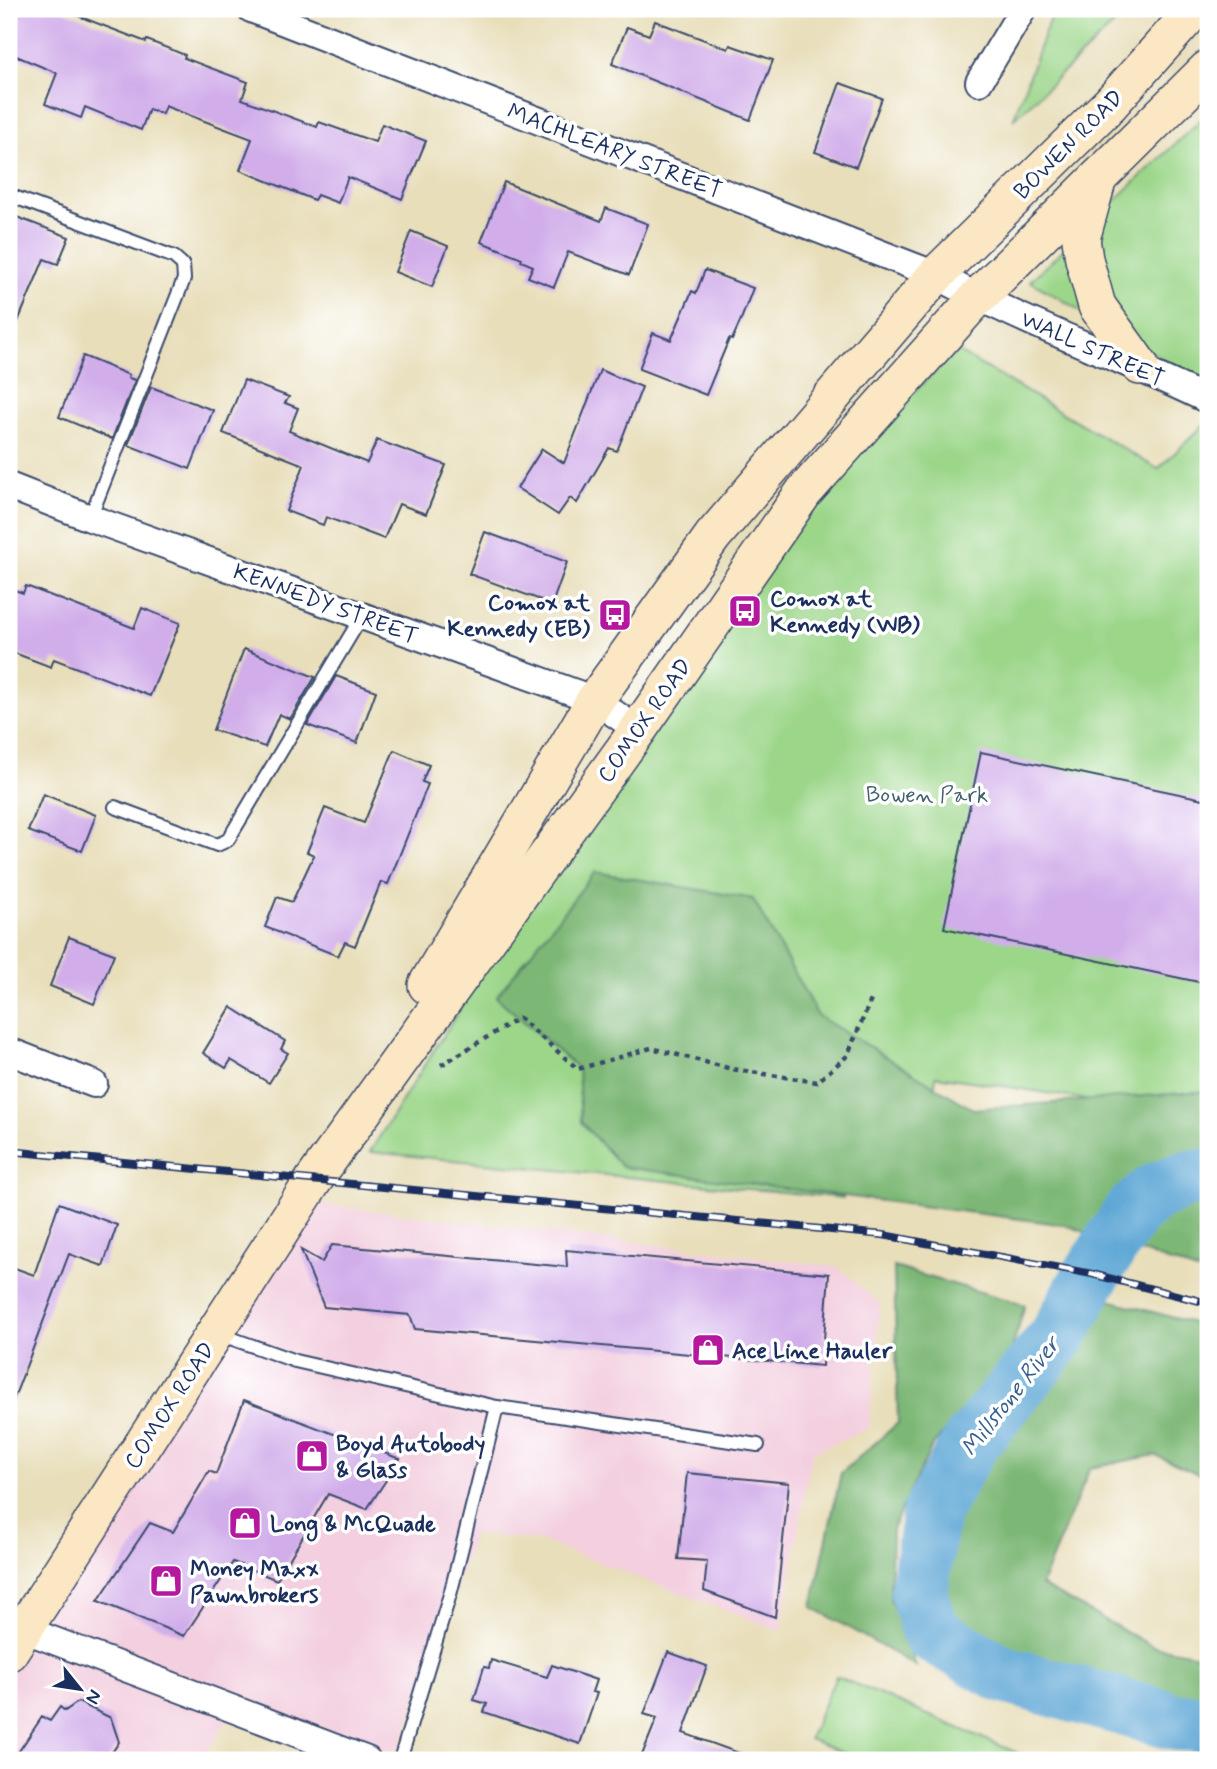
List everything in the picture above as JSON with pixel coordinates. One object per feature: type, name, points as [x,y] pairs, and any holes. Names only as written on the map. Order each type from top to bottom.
[{"type":"main road","name":"BOWEN ROAD","points":[[936,275],[1110,104],[1195,9]]},
{"type":"main road","name":"BOWEN ROAD","points":[[977,298],[1208,69]]},
{"type":"main road","points":[[1099,177],[1082,239],[1084,259],[1097,306],[1140,366]]},
{"type":"main road","name":"COMOX ROAD","points":[[330,1157],[365,1088],[595,700],[713,536],[936,275]]},
{"type":"main road","name":"COMOX ROAD","points":[[14,1635],[330,1157],[638,730],[804,492],[977,298]]},
{"type":"street","name":"MACHLEARY STREET","points":[[251,9],[936,275],[977,298]]},
{"type":"street","points":[[979,82],[1023,9]]},
{"type":"street","name":"WALL STREET","points":[[977,298],[1140,366],[1208,400]]},
{"type":"street","name":"KENNEDY STREET","points":[[9,486],[90,518],[595,700],[638,730]]},
{"type":"street","points":[[9,1051],[94,1084]]},
{"type":"street","points":[[14,1635],[367,1760]]},
{"type":"lane","points":[[9,195],[174,257],[183,265],[184,279],[90,518]]},
{"type":"lane","points":[[115,807],[217,845],[228,840],[362,616]]},
{"type":"lane","points":[[216,1333],[295,1361],[497,1407],[758,1445]]},
{"type":"lane","points":[[400,1760],[451,1591],[497,1407]]},
{"type":"path","points":[[437,1068],[519,1018],[578,1069],[651,1048],[732,1069],[817,1082],[847,1056],[871,1000]]},
{"type":"shaded area","points":[[310,1203],[838,1267],[880,1304],[869,1428],[812,1453],[781,1631],[539,1540],[474,1534],[398,1752],[239,1703],[202,1760],[9,1760],[9,1667]]},
{"type":"green space","points":[[1057,9],[1130,9],[1013,120],[1049,21]]},
{"type":"green space","points":[[1208,113],[1208,386],[1030,281]]},
{"type":"green space","name":"Bowen Park","points":[[957,351],[1158,469],[1208,421],[1208,1124],[1072,1097],[936,1076],[922,1172],[847,1162],[843,1198],[370,1152],[749,548]]},
{"type":"green space","points":[[595,872],[753,899],[818,1016],[973,1109],[1208,1091],[1208,1275],[1066,1225],[622,1167],[581,1122],[578,1069],[496,997]]},
{"type":"green space","points":[[894,1267],[1025,1305],[1010,1355],[932,1446],[892,1529],[890,1599],[916,1666],[812,1607],[841,1473],[898,1423]]},
{"type":"green space","points":[[1098,1297],[1208,1327],[1208,1478],[1155,1455],[1090,1468],[1041,1585],[1152,1646],[1208,1657],[1208,1706],[1191,1705],[1042,1669],[955,1631],[937,1569],[956,1491],[1075,1345]]},
{"type":"green space","points":[[836,1676],[1034,1760],[861,1760],[809,1739]]},
{"type":"building","points":[[9,9],[60,9],[146,42],[147,40],[185,55],[184,58],[248,82],[242,99],[317,127],[319,122],[375,142],[382,124],[426,141],[402,199],[348,177],[338,203],[317,195],[314,200],[240,170],[252,139],[165,106],[162,114],[149,109],[141,130],[85,107],[81,118],[45,104],[57,73],[9,53]]},
{"type":"building","points":[[655,21],[728,49],[730,45],[773,60],[750,120],[612,64],[627,27],[649,35]]},
{"type":"building","points":[[840,83],[882,98],[856,167],[815,152]]},
{"type":"building","points":[[504,182],[601,221],[606,208],[648,224],[629,275],[568,252],[554,287],[528,277],[533,266],[521,261],[522,258],[481,242]]},
{"type":"building","points":[[9,214],[69,237],[58,264],[44,259],[9,343]]},
{"type":"building","points":[[411,231],[448,246],[432,287],[395,272]]},
{"type":"building","points":[[705,270],[753,288],[706,395],[639,369],[653,333],[671,340],[692,291],[696,293]]},
{"type":"building","points":[[83,356],[135,380],[112,439],[59,417]]},
{"type":"building","points":[[600,370],[642,387],[617,451],[609,448],[577,503],[570,498],[558,515],[517,488],[542,449],[564,463]]},
{"type":"building","points":[[244,380],[289,397],[285,403],[298,408],[289,431],[367,463],[377,440],[446,465],[426,514],[399,504],[384,539],[326,517],[323,525],[286,511],[304,465],[223,433]]},
{"type":"building","points":[[151,387],[213,410],[190,469],[128,445]]},
{"type":"building","points":[[485,532],[567,562],[552,604],[469,574]]},
{"type":"building","points":[[26,586],[134,628],[142,608],[180,623],[150,696],[54,659],[51,667],[9,651],[9,588],[23,593]]},
{"type":"building","points":[[244,649],[315,677],[290,719],[279,714],[265,747],[213,730]]},
{"type":"building","points":[[336,676],[376,691],[357,743],[307,725]]},
{"type":"building","points":[[394,750],[429,765],[422,782],[428,784],[388,884],[381,882],[355,946],[345,942],[338,956],[265,927],[277,897],[292,902],[314,855],[307,852],[325,808],[364,823]]},
{"type":"building","points":[[981,752],[1208,800],[1208,984],[944,928]]},
{"type":"building","points":[[43,794],[96,815],[82,851],[28,831]]},
{"type":"building","points":[[69,937],[114,954],[94,1004],[50,986]]},
{"type":"building","points":[[231,1007],[285,1041],[281,1049],[288,1053],[269,1083],[231,1060],[226,1068],[203,1053]]},
{"type":"building","points":[[59,1203],[117,1225],[103,1266],[69,1254],[9,1406],[9,1266],[34,1275]]},
{"type":"building","points":[[332,1245],[567,1267],[566,1250],[829,1274],[822,1366],[415,1329],[410,1315],[324,1307],[301,1250],[322,1262]]},
{"type":"building","points":[[244,1400],[400,1459],[367,1509],[328,1494],[277,1580],[233,1562],[184,1636],[98,1601],[150,1523],[173,1532],[209,1471],[216,1474]]},
{"type":"building","points":[[687,1473],[789,1483],[775,1617],[704,1591],[707,1561],[678,1559]]},
{"type":"building","points":[[668,1652],[707,1666],[683,1733],[750,1757],[750,1760],[640,1760],[657,1718],[644,1714]]},
{"type":"building","points":[[491,1660],[547,1677],[552,1665],[596,1680],[592,1692],[597,1693],[580,1744],[484,1712],[487,1704],[474,1700],[484,1667],[489,1668]]},
{"type":"building","points":[[78,1702],[111,1718],[119,1742],[107,1760],[13,1760],[42,1717],[50,1721],[60,1707],[65,1711]]},
{"type":"waterway","name":"Millstone River","points":[[1208,1177],[1184,1180],[1155,1192],[1132,1212],[1092,1274],[1058,1336],[969,1445],[931,1512],[919,1593],[930,1633],[1005,1675],[1177,1722],[1208,1723]]},
{"type":"railway","points":[[9,1151],[883,1235],[1092,1274],[1208,1303]]},
{"type":"place","name":"Comox at Kennedy (WB)","points":[[745,611]]},
{"type":"place","name":"Comox at Kennedy (EB)","points":[[615,615]]},
{"type":"place","name":"Ace Line Hauler","points":[[708,1350]]},
{"type":"place","name":"Boyd Autobody & Glass","points":[[312,1456]]},
{"type":"place","name":"Long & McQuade","points":[[245,1523]]},
{"type":"place","name":"Money Maxx Pawnbrokers","points":[[166,1581]]}]
